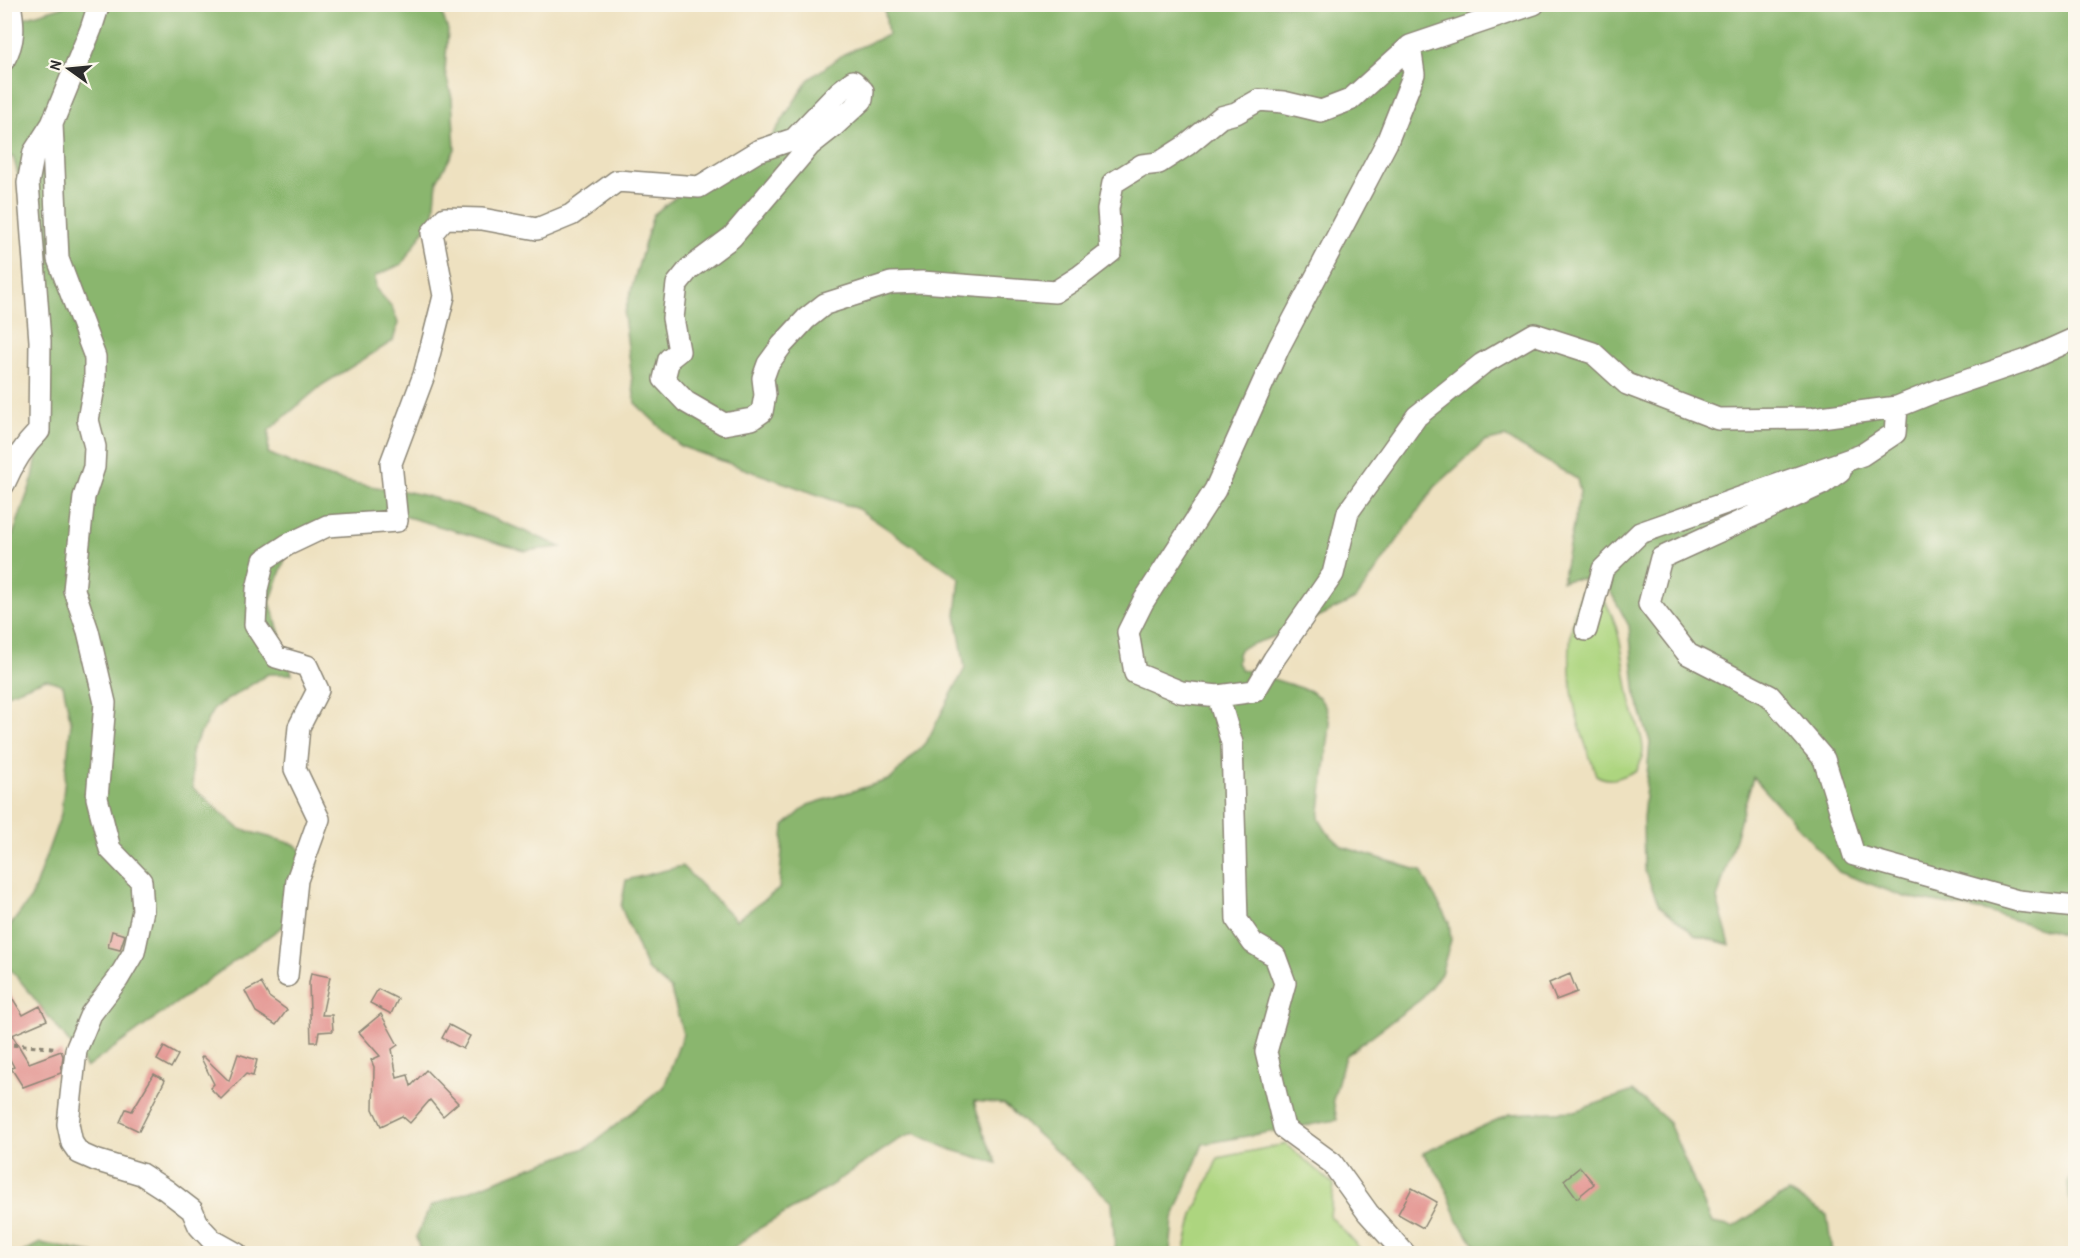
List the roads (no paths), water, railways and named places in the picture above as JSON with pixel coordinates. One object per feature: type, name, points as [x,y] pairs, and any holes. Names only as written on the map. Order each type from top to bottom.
[{"type":"street","points":[[4,60],[12,47],[13,21],[10,4]]},
{"type":"street","points":[[4,484],[11,466],[39,431],[40,341],[28,183],[34,152],[52,124],[99,4]]},
{"type":"street","points":[[287,976],[297,880],[319,819],[295,769],[299,728],[318,690],[307,666],[276,657],[255,625],[256,589],[264,560],[287,545],[327,526],[397,521],[392,463],[424,375],[444,296],[432,233],[445,218],[482,219],[537,229],[571,215],[616,181],[699,188],[759,151],[794,140],[839,92],[853,81],[863,91],[862,100],[810,145],[732,237],[689,269],[678,284],[673,318],[679,351],[669,359],[664,379],[686,402],[724,424],[752,419],[762,412],[765,395],[763,378],[768,364],[806,318],[825,304],[891,283],[922,282],[1055,292],[1111,252],[1108,209],[1113,183],[1142,165],[1159,163],[1188,145],[1221,117],[1236,113],[1258,100],[1283,102],[1321,111],[1350,100],[1410,46],[1534,4]]},
{"type":"street","points":[[1410,46],[1414,74],[1387,142],[1279,347],[1215,490],[1143,602],[1128,632],[1135,673],[1181,692],[1218,696],[1255,691],[1274,659],[1333,574],[1348,512],[1417,416],[1482,364],[1534,334],[1593,353],[1627,384],[1718,419],[1813,418],[1897,407],[2027,360],[2076,338]]},
{"type":"street","points":[[52,124],[58,259],[95,357],[95,382],[88,420],[94,447],[94,467],[84,497],[74,590],[88,631],[105,703],[97,798],[110,849],[141,881],[143,910],[134,952],[118,979],[91,1014],[76,1050],[68,1124],[72,1143],[79,1153],[141,1174],[192,1209],[199,1226],[212,1240],[237,1254]]},
{"type":"street","points":[[1897,407],[1895,433],[1822,484],[1662,558],[1649,604],[1689,654],[1770,696],[1824,759],[1854,855],[2018,901],[2076,907]]},
{"type":"street","points":[[1586,630],[1603,569],[1640,533],[1862,455]]},
{"type":"street","points":[[1218,696],[1232,743],[1237,920],[1253,943],[1275,956],[1285,983],[1266,1052],[1284,1128],[1332,1163],[1368,1213],[1405,1254]]}]
